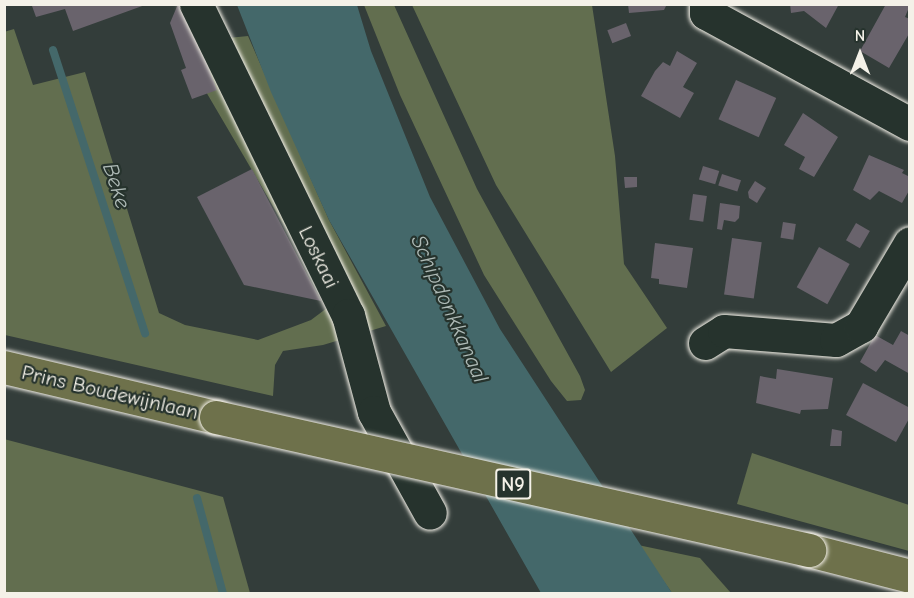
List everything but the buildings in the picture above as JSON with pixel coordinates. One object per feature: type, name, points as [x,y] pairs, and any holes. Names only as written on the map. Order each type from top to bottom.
[{"type":"main road","name":"Prins Boudewijnlaan","points":[[4,367],[809,550],[909,576]]},
{"type":"street","name":"Loskaai","points":[[196,4],[348,315],[374,412],[430,513]]},
{"type":"street","points":[[706,4],[706,13],[746,18],[909,124]]},
{"type":"street","points":[[705,343],[724,331],[836,340],[861,326],[901,282],[909,243]]},
{"type":"green space","points":[[364,5],[394,5],[477,189],[580,376],[585,390],[581,400],[567,401],[551,381],[484,275],[400,95]]},
{"type":"green space","points":[[412,5],[592,5],[615,156],[624,264],[667,328],[611,372],[496,185]]},
{"type":"green space","points":[[14,29],[33,85],[85,72],[159,313],[185,325],[258,340],[311,320],[331,305],[202,85],[218,39],[248,36],[329,220],[386,326],[323,345],[283,351],[275,365],[273,396],[5,335],[4,32]]},
{"type":"green space","points":[[4,439],[223,497],[250,593],[5,593]]},
{"type":"green space","points":[[752,453],[909,505],[909,551],[737,504]]},
{"type":"green space","points":[[638,545],[700,558],[731,593],[672,593]]},
{"type":"water","name":"Schipdonkkanaal","points":[[237,5],[357,5],[371,51],[430,197],[500,329],[672,593],[541,593],[329,220],[271,92]]},
{"type":"waterway","name":"Beke","points":[[53,50],[145,333]]},
{"type":"waterway","name":"Beke","points":[[197,498],[223,594]]}]
